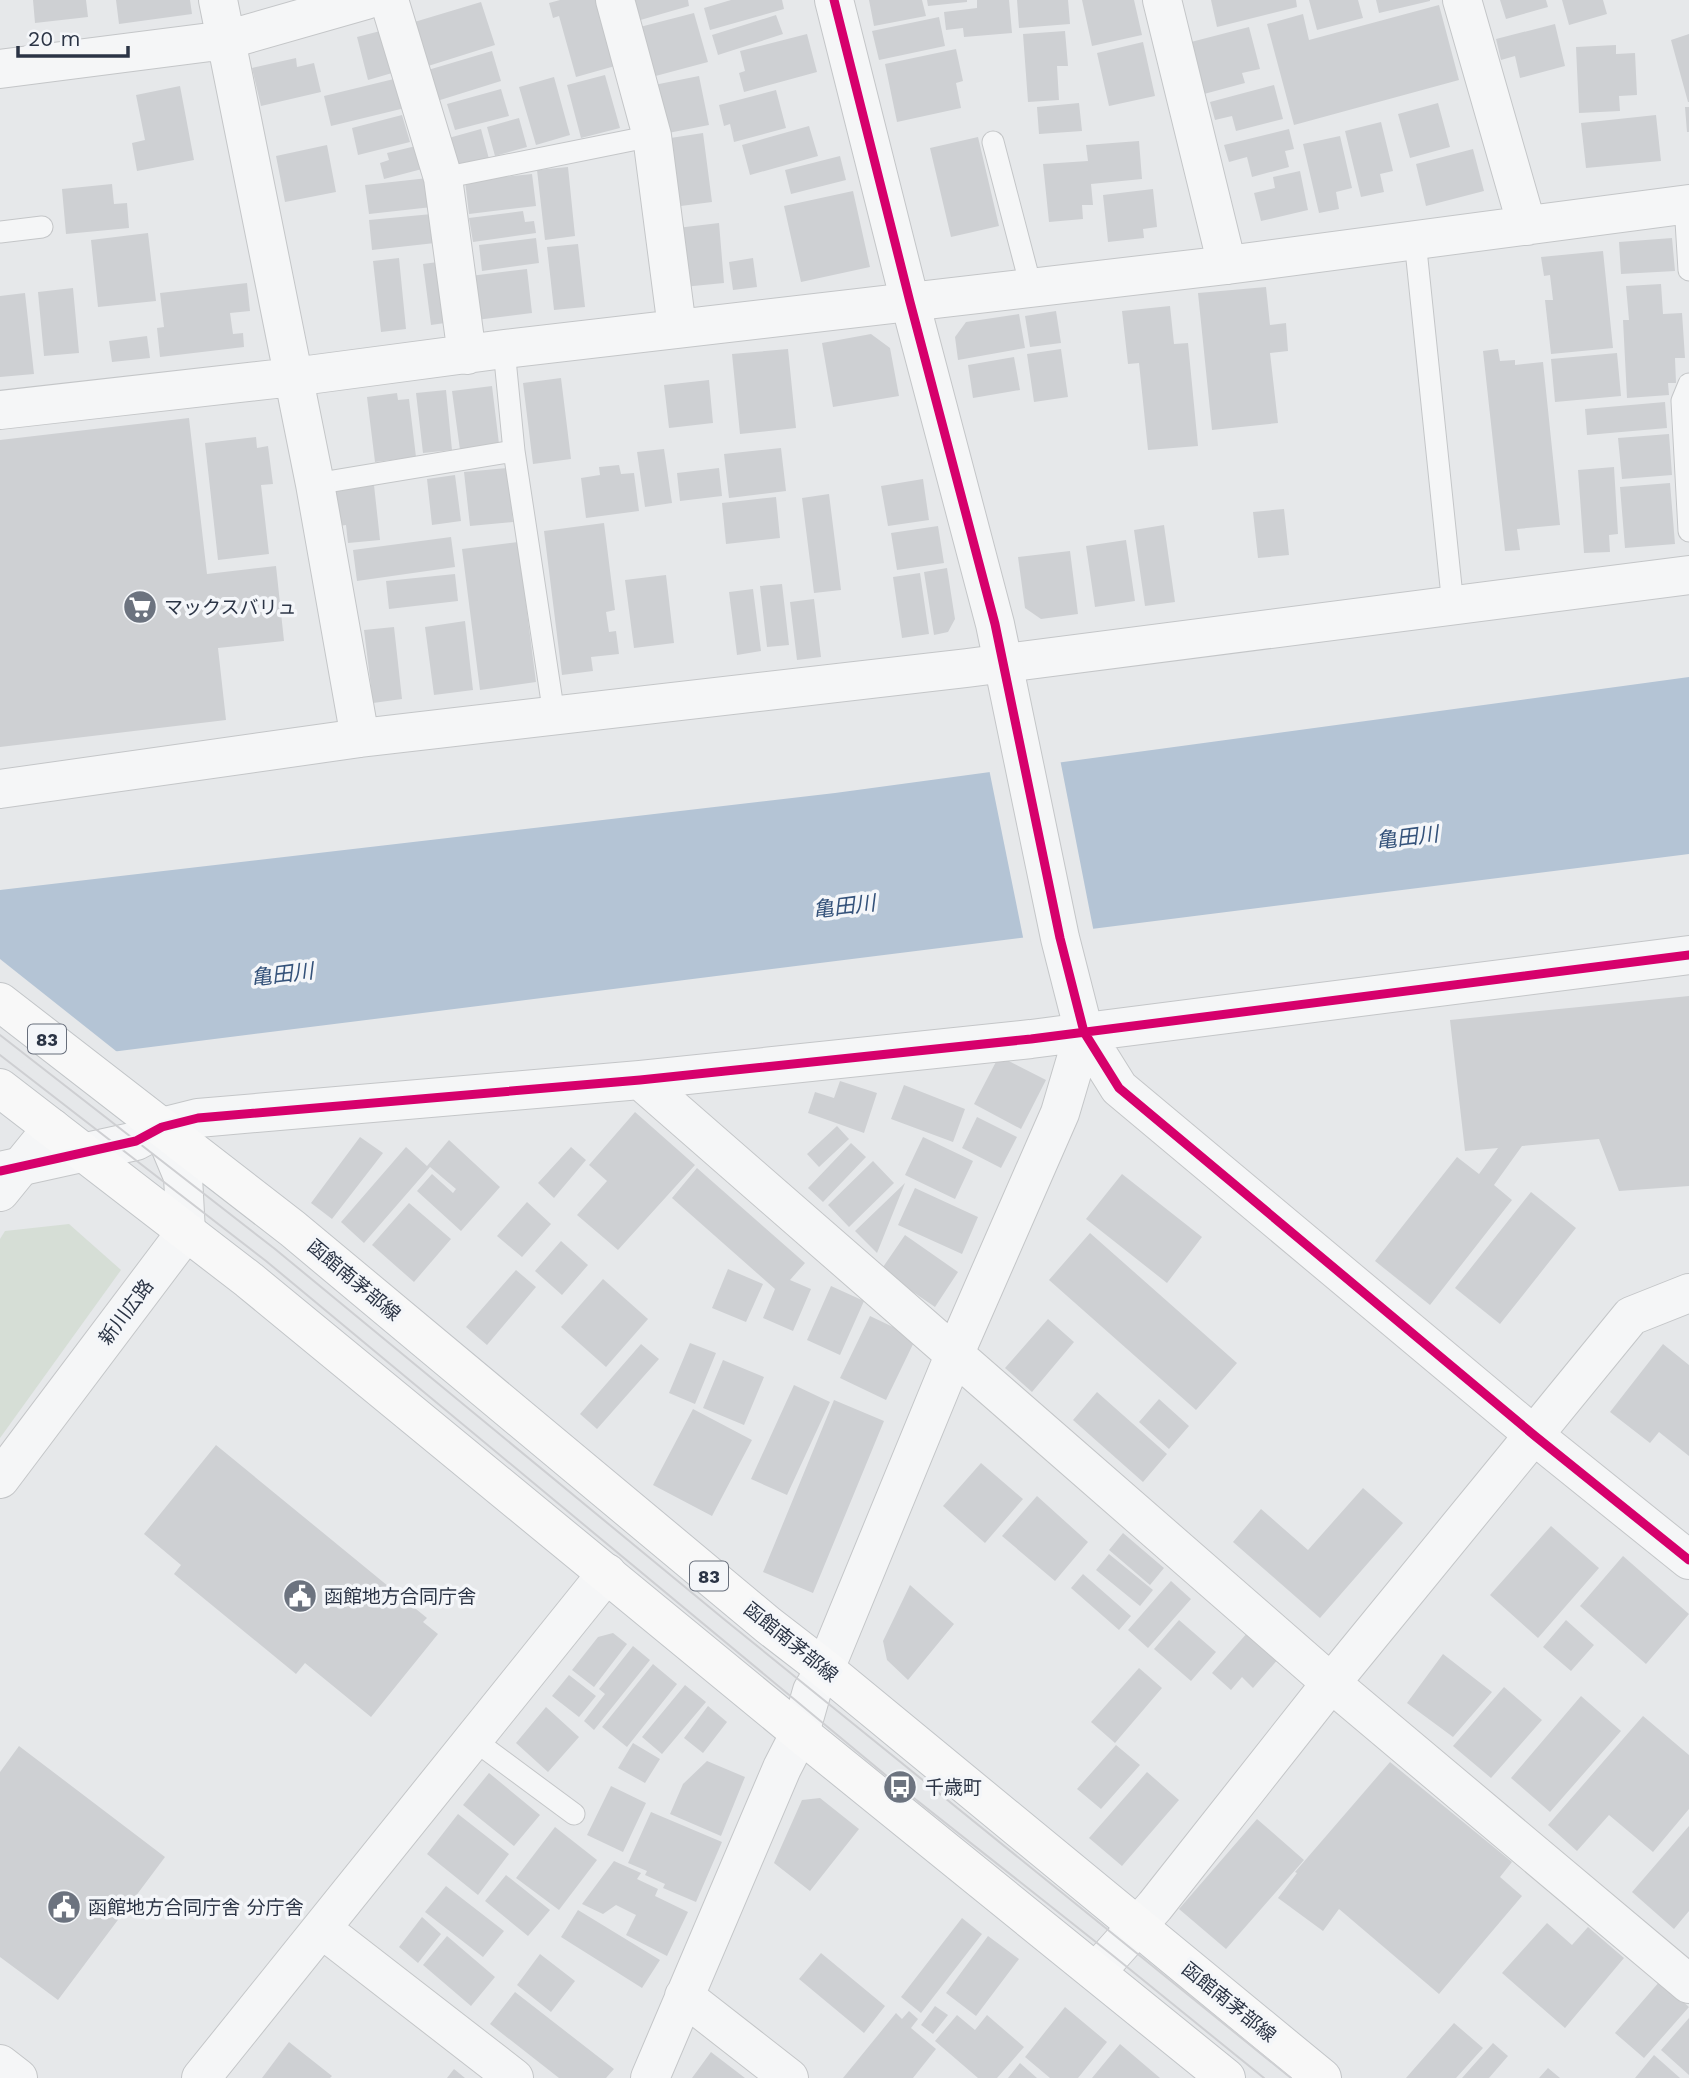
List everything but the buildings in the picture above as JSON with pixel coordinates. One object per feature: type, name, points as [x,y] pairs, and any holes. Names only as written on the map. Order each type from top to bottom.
[{"type":"main road","name":"函館南茅部線","points":[[0,1002],[293,1229],[768,1625],[1322,2078]]},
{"type":"main road","points":[[0,1088],[270,1297],[800,1733],[1226,2078]]},
{"type":"street","points":[[218,0],[315,484],[360,738]]},
{"type":"street","points":[[0,69],[226,40],[366,0]]},
{"type":"street","points":[[389,0],[443,178],[467,355]]},
{"type":"street","points":[[615,0],[652,136],[677,328]]},
{"type":"street","points":[[834,0],[1004,663],[1060,938],[1084,1032],[1119,1088],[1535,1436],[1689,1560]]},
{"type":"street","points":[[1162,0],[1227,265]]},
{"type":"street","points":[[1462,0],[1527,226]]},
{"type":"street","points":[[0,410],[1227,265],[1687,205]]},
{"type":"street","points":[[0,789],[360,738],[1004,663],[1689,575]]},
{"type":"street","points":[[6,1177],[83,1152],[136,1141],[162,1127],[198,1118],[640,1080],[1084,1032],[1689,955]]},
{"type":"street","points":[[650,2078],[782,1768],[800,1733],[812,1691],[825,1669],[955,1353],[1060,1113],[1084,1032]]},
{"type":"street","points":[[640,1080],[1331,1683],[1689,1984]]},
{"type":"street","points":[[162,1127],[183,1177],[187,1231]]},
{"type":"street","points":[[6,1177],[52,1128]]},
{"type":"street","name":"新川広路","points":[[0,1479],[187,1231]]},
{"type":"street","points":[[1096,1972],[1155,1906],[1331,1683],[1631,1317],[1689,1293]]},
{"type":"street","points":[[201,2078],[607,1573]]},
{"type":"street","points":[[321,1929],[514,2078]]},
{"type":"street","points":[[684,1996],[789,2078]]},
{"type":"street","points":[[0,2064],[18,2078]]},
{"type":"lane","points":[[443,178],[652,136]]},
{"type":"lane","points":[[993,142],[1031,288]]},
{"type":"lane","points":[[1687,205],[1689,270]]},
{"type":"lane","points":[[0,232],[42,227]]},
{"type":"lane","points":[[1415,240],[1453,606]]},
{"type":"lane","points":[[505,349],[514,452],[554,715]]},
{"type":"lane","points":[[1689,384],[1682,401],[1689,531]]},
{"type":"lane","points":[[315,484],[514,452]]},
{"type":"lane","points":[[474,1740],[574,1814]]},
{"type":"shaded area","points":[[69,1224],[121,1270],[0,1438],[0,1239],[5,1231]]},
{"type":"water","name":"亀田川","points":[[1689,677],[1689,854],[0,1066],[0,890],[835,793]]},
{"type":"pier","points":[[1060,759],[1094,933],[1024,942],[989,769]]},
{"type":"pier","points":[[0,959],[121,1055],[0,1070]]},
{"type":"tram line","points":[[0,1035],[275,1249],[725,1620],[1291,2078]]},
{"type":"tram line","points":[[0,1055],[266,1261],[900,1787],[1264,2078]]},
{"type":"cycle path","points":[[834,0],[995,624],[1060,938],[1084,1032],[1119,1088],[1535,1436],[1689,1560]]},
{"type":"cycle path","points":[[0,1171],[136,1141],[162,1127],[198,1118],[640,1080],[1031,1039],[1689,955]]},
{"type":"place","name":"マックスバリュ","points":[[140,607]]},
{"type":"place","name":"函館地方合同庁舎","points":[[300,1596]]},
{"type":"place","name":"千歳町","points":[[900,1787]]},
{"type":"place","name":"函館地方合同庁舎 分庁舎","points":[[64,1907]]}]
